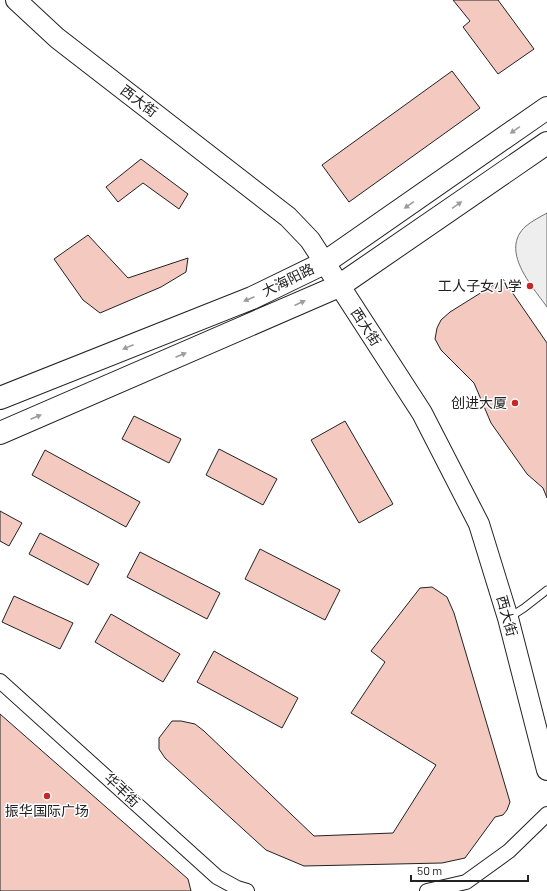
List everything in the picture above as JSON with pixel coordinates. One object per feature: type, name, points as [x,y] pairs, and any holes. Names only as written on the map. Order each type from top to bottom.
[{"type":"highway","name":"大海阳路","points":[[0,398],[252,298],[324,263],[547,108]]},
{"type":"highway","name":"大海阳路","points":[[0,433],[339,286],[547,143]]},
{"type":"street","name":"西大街","points":[[16,0],[57,38],[288,217],[310,240],[422,413],[479,524],[508,618],[547,770]]},
{"type":"street","name":"华丰街","points":[[0,681],[217,877],[237,888],[247,891]]},
{"type":"street","points":[[427,891],[466,882],[509,851],[547,814]]},
{"type":"lane","points":[[508,618],[524,608],[547,590]]},
{"type":"shaded area","points":[[547,213],[547,307],[521,268],[517,257],[516,246],[519,236],[526,226]]},
{"type":"building","points":[[453,0],[498,0],[534,49],[498,74],[463,27],[470,21]]},
{"type":"building","points":[[452,71],[480,108],[349,202],[322,165]]},
{"type":"building","points":[[141,159],[188,194],[179,209],[143,183],[118,202],[106,187]]},
{"type":"building","points":[[88,235],[128,278],[188,258],[186,272],[161,287],[100,313],[83,300],[54,259]]},
{"type":"building","name":"创进大厦","points":[[503,279],[547,343],[547,498],[543,488],[527,474],[491,423],[474,383],[441,350],[435,339],[437,328],[441,320],[450,312]]},
{"type":"building","points":[[134,416],[181,439],[169,463],[122,439]]},
{"type":"building","points":[[345,421],[393,504],[359,523],[311,440]]},
{"type":"building","points":[[219,449],[277,479],[263,505],[206,475]]},
{"type":"building","points":[[45,450],[140,502],[126,527],[32,475]]},
{"type":"building","points":[[0,511],[22,523],[9,546],[0,541]]},
{"type":"building","points":[[40,533],[99,564],[88,585],[29,554]]},
{"type":"building","points":[[260,549],[340,590],[325,620],[245,579]]},
{"type":"building","points":[[140,552],[220,593],[207,619],[127,577]]},
{"type":"building","points":[[432,587],[447,597],[454,613],[510,802],[503,815],[495,817],[465,858],[442,863],[304,866],[266,850],[165,758],[159,749],[159,738],[172,721],[195,724],[314,836],[393,833],[436,765],[351,713],[385,662],[371,651],[420,588]]},
{"type":"building","points":[[14,596],[73,623],[60,649],[2,622]]},
{"type":"building","points":[[111,614],[180,654],[163,682],[95,642]]},
{"type":"building","points":[[214,651],[298,698],[282,728],[197,682]]},
{"type":"building","name":"振华国际广场","points":[[0,714],[188,879],[191,891],[0,891]]},
{"type":"place","name":"工人子女小学","points":[[530,286]]},
{"type":"place","name":"创进大厦","points":[[515,403]]},
{"type":"place","name":"振华国际广场","points":[[47,796]]}]
